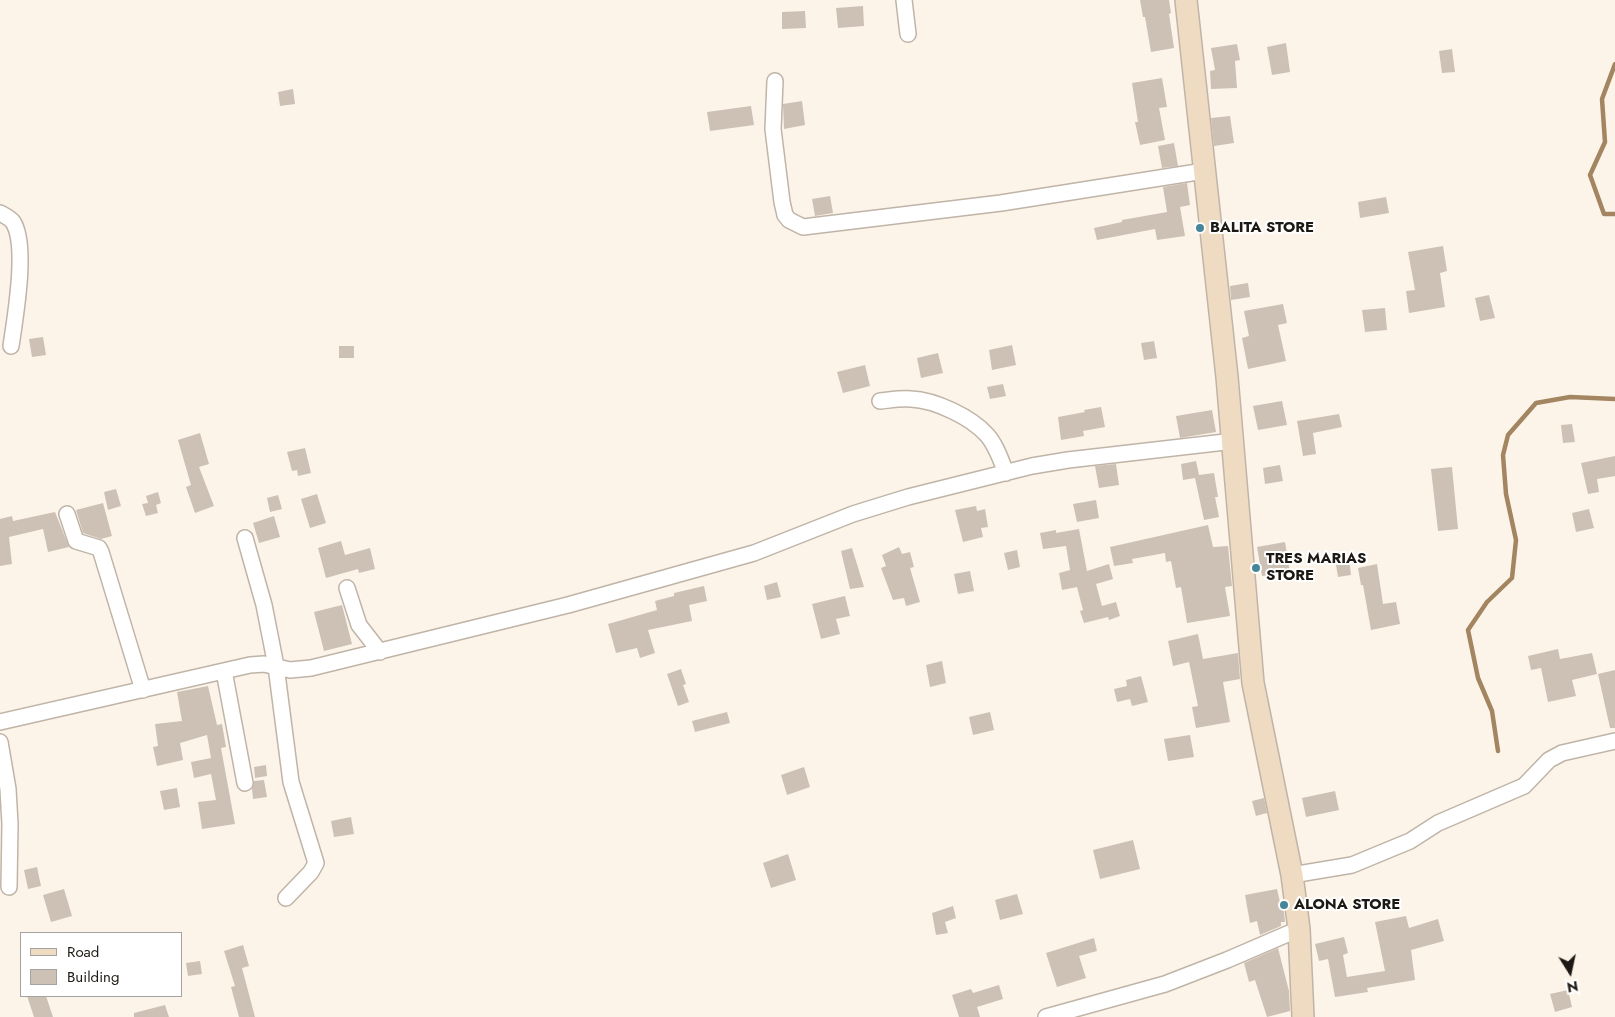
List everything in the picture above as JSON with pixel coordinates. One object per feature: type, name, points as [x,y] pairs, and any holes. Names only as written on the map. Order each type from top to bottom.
[{"type":"street","points":[[904,0],[908,34]]},
{"type":"street","points":[[1186,0],[1234,441],[1253,683],[1292,875],[1299,930],[1303,1017]]},
{"type":"street","points":[[775,81],[773,129],[782,202],[785,215],[789,220],[803,227],[1001,203],[1204,172]]},
{"type":"street","points":[[0,213],[12,221],[20,239],[18,296],[10,346]]},
{"type":"street","points":[[880,401],[910,398],[928,401],[960,415],[986,434],[996,449],[1006,473]]},
{"type":"street","points":[[0,722],[250,665],[264,664],[290,670],[311,668],[380,652],[725,562],[754,553],[852,514],[908,497],[1032,466],[1068,460],[1234,441]]},
{"type":"street","points":[[67,514],[76,541],[98,548],[101,552],[143,690]]},
{"type":"street","points":[[246,538],[264,605],[276,666],[291,782],[316,863],[312,872],[286,898]]},
{"type":"street","points":[[346,588],[360,624],[380,652]]},
{"type":"street","points":[[224,671],[245,783]]},
{"type":"street","points":[[1292,875],[1352,865],[1410,841],[1438,823],[1524,786],[1549,760],[1562,753],[1615,741]]},
{"type":"street","points":[[0,742],[8,789],[10,886]]},
{"type":"street","points":[[1046,1017],[1165,984],[1299,930]]},
{"type":"building","points":[[1140,0],[1169,0],[1174,48],[1151,52]]},
{"type":"building","points":[[863,6],[864,26],[838,28],[836,8]]},
{"type":"building","points":[[805,11],[806,28],[782,29],[782,12]]},
{"type":"building","points":[[1286,43],[1290,72],[1272,75],[1267,47]]},
{"type":"building","points":[[1237,44],[1240,60],[1235,61],[1237,88],[1211,89],[1210,71],[1215,70],[1211,48]]},
{"type":"building","points":[[1452,49],[1455,72],[1442,73],[1439,51]]},
{"type":"building","points":[[1162,78],[1167,107],[1159,108],[1165,140],[1140,145],[1135,122],[1138,122],[1132,83]]},
{"type":"building","points":[[293,89],[295,104],[280,106],[278,92]]},
{"type":"building","points":[[802,101],[805,125],[784,129],[783,104]]},
{"type":"building","points":[[751,106],[754,125],[710,131],[707,112]]},
{"type":"building","points":[[1230,116],[1234,143],[1214,146],[1211,118]]},
{"type":"building","points":[[1174,143],[1178,166],[1162,168],[1158,146]]},
{"type":"building","points":[[1187,183],[1190,205],[1180,207],[1185,236],[1157,240],[1155,229],[1097,240],[1094,228],[1122,222],[1122,220],[1167,212],[1163,187]]},
{"type":"building","points":[[830,196],[833,213],[815,216],[812,199]]},
{"type":"building","points":[[1386,197],[1389,213],[1360,218],[1358,202]]},
{"type":"building","points":[[1443,246],[1447,271],[1440,273],[1445,307],[1409,313],[1406,291],[1415,290],[1408,252]]},
{"type":"building","points":[[1248,283],[1250,297],[1231,300],[1230,286]]},
{"type":"building","points":[[1489,295],[1495,318],[1480,321],[1475,298]]},
{"type":"building","points":[[1283,304],[1287,323],[1278,325],[1286,361],[1248,369],[1242,338],[1249,336],[1244,311]]},
{"type":"building","points":[[1385,308],[1387,330],[1365,332],[1362,310]]},
{"type":"building","points":[[43,337],[46,355],[32,357],[29,339]]},
{"type":"building","points":[[1154,341],[1157,358],[1144,360],[1141,343]]},
{"type":"building","points":[[1012,345],[1016,365],[992,370],[989,350]]},
{"type":"building","points":[[339,346],[354,346],[354,358],[339,358]]},
{"type":"building","points":[[938,353],[943,373],[921,378],[917,358]]},
{"type":"building","points":[[865,365],[870,386],[843,393],[837,372]]},
{"type":"building","points":[[1003,384],[1006,396],[990,399],[987,387]]},
{"type":"building","points":[[1282,401],[1287,425],[1258,430],[1253,406]]},
{"type":"building","points":[[1101,407],[1105,427],[1083,431],[1084,436],[1061,440],[1058,417]]},
{"type":"building","points":[[1212,410],[1216,432],[1180,438],[1176,416]]},
{"type":"building","points":[[1339,414],[1342,427],[1313,433],[1316,454],[1303,456],[1297,421]]},
{"type":"building","points":[[1572,424],[1575,442],[1563,443],[1561,425]]},
{"type":"building","points":[[200,433],[209,464],[199,467],[214,506],[195,513],[186,487],[191,485],[178,440]]},
{"type":"building","points":[[305,448],[311,473],[298,476],[297,470],[292,471],[287,452]]},
{"type":"building","points":[[1615,456],[1615,476],[1597,479],[1599,492],[1588,494],[1581,463]]},
{"type":"building","points":[[1196,461],[1199,475],[1214,473],[1218,497],[1215,497],[1219,517],[1204,520],[1195,478],[1183,480],[1181,464]]},
{"type":"building","points":[[1116,464],[1119,485],[1099,488],[1095,466]]},
{"type":"building","points":[[1280,465],[1283,481],[1265,484],[1263,468]]},
{"type":"building","points":[[1452,467],[1458,529],[1438,531],[1431,469]]},
{"type":"building","points":[[116,489],[121,506],[108,510],[104,492]]},
{"type":"building","points":[[158,492],[161,503],[156,505],[158,513],[146,516],[142,504],[148,503],[146,496]]},
{"type":"building","points":[[317,494],[326,523],[310,528],[301,499]]},
{"type":"building","points":[[278,495],[282,509],[270,512],[267,498]]},
{"type":"building","points":[[1096,500],[1099,518],[1077,522],[1073,504]]},
{"type":"building","points":[[103,503],[112,536],[101,539],[83,533],[76,510]]},
{"type":"building","points":[[976,506],[977,511],[985,509],[988,527],[981,528],[983,537],[963,542],[955,510]]},
{"type":"building","points":[[1589,509],[1594,528],[1576,532],[1572,513]]},
{"type":"building","points":[[55,512],[69,547],[48,552],[43,529],[9,537],[12,564],[0,566],[0,519],[12,516],[13,521]]},
{"type":"building","points":[[274,516],[280,537],[259,543],[253,523]]},
{"type":"building","points":[[1208,525],[1213,547],[1228,546],[1232,586],[1225,587],[1230,616],[1187,623],[1181,587],[1176,588],[1171,561],[1166,562],[1165,553],[1132,559],[1133,563],[1114,566],[1110,547]]},
{"type":"building","points":[[1079,529],[1087,571],[1109,564],[1113,579],[1096,584],[1102,606],[1116,602],[1120,616],[1109,620],[1108,617],[1084,623],[1080,611],[1083,610],[1077,587],[1062,590],[1059,573],[1070,570],[1066,546],[1043,549],[1040,533],[1056,530],[1056,533]]},
{"type":"building","points":[[341,541],[345,555],[370,548],[375,569],[359,573],[358,569],[326,578],[318,548]]},
{"type":"building","points":[[1285,542],[1290,572],[1262,576],[1257,547]]},
{"type":"building","points":[[899,547],[902,554],[910,552],[914,567],[910,568],[920,602],[906,606],[904,598],[893,600],[881,568],[886,566],[882,555]]},
{"type":"building","points":[[852,548],[864,587],[850,589],[841,551]]},
{"type":"building","points":[[1017,550],[1020,567],[1008,570],[1004,553]]},
{"type":"building","points":[[1349,558],[1351,575],[1338,577],[1335,559]]},
{"type":"building","points":[[1377,564],[1383,604],[1396,602],[1400,624],[1371,630],[1358,568]]},
{"type":"building","points":[[970,571],[974,591],[958,594],[954,574]]},
{"type":"building","points":[[777,582],[781,597],[767,600],[764,586]]},
{"type":"building","points":[[704,586],[707,601],[689,605],[692,621],[648,630],[655,653],[640,658],[637,648],[616,653],[608,624],[657,610],[655,601],[674,596],[674,593]]},
{"type":"building","points":[[845,596],[850,616],[836,619],[840,634],[821,639],[812,604]]},
{"type":"building","points":[[342,605],[352,644],[324,651],[314,612]]},
{"type":"building","points":[[1198,634],[1203,659],[1238,653],[1240,679],[1223,682],[1230,722],[1196,728],[1192,707],[1198,706],[1189,662],[1173,666],[1168,641]]},
{"type":"building","points":[[1558,649],[1560,659],[1592,653],[1597,674],[1572,680],[1576,696],[1548,702],[1541,668],[1531,670],[1528,656]]},
{"type":"building","points":[[942,661],[946,683],[930,687],[926,665]]},
{"type":"building","points":[[681,669],[686,684],[683,685],[689,702],[678,706],[667,674]]},
{"type":"building","points":[[1615,670],[1615,728],[1610,728],[1598,674]]},
{"type":"building","points":[[1141,676],[1148,702],[1132,706],[1130,699],[1117,702],[1114,689],[1127,686],[1126,680]]},
{"type":"building","points":[[208,686],[217,725],[222,724],[226,747],[221,748],[235,824],[202,829],[198,802],[216,800],[211,774],[194,778],[191,762],[211,758],[207,735],[180,743],[183,760],[157,766],[153,747],[158,746],[155,724],[182,721],[177,692]]},
{"type":"building","points":[[727,712],[730,723],[695,732],[692,721]]},
{"type":"building","points":[[990,712],[994,730],[973,735],[969,717]]},
{"type":"building","points":[[1190,735],[1194,757],[1168,761],[1164,739]]},
{"type":"building","points":[[266,765],[267,776],[255,778],[254,767]]},
{"type":"building","points":[[804,767],[810,787],[787,795],[781,775]]},
{"type":"building","points":[[264,780],[267,797],[253,799],[252,789],[254,781]]},
{"type":"building","points":[[177,788],[180,807],[164,810],[160,791]]},
{"type":"building","points":[[1335,791],[1339,810],[1306,817],[1302,798]]},
{"type":"building","points":[[1264,798],[1267,813],[1256,816],[1252,801]]},
{"type":"building","points":[[351,817],[354,834],[334,837],[331,821]]},
{"type":"building","points":[[1133,840],[1140,869],[1100,879],[1093,850]]},
{"type":"building","points":[[788,854],[796,880],[771,888],[763,863]]},
{"type":"building","points":[[37,867],[41,886],[28,889],[24,870]]},
{"type":"building","points":[[64,889],[72,916],[51,922],[43,895]]},
{"type":"building","points":[[1277,889],[1280,902],[1283,902],[1285,922],[1281,922],[1281,926],[1260,935],[1257,921],[1250,923],[1245,895]]},
{"type":"building","points":[[1017,894],[1023,914],[1000,920],[995,900]]},
{"type":"building","points":[[953,906],[956,918],[945,922],[948,933],[936,935],[932,913]]},
{"type":"building","points":[[1406,916],[1409,928],[1438,919],[1444,941],[1411,950],[1415,980],[1367,988],[1368,992],[1335,997],[1328,959],[1319,961],[1315,944],[1344,937],[1348,953],[1343,955],[1347,977],[1385,971],[1375,922]]},
{"type":"building","points":[[1094,938],[1097,951],[1079,956],[1086,978],[1057,987],[1046,953]]},
{"type":"building","points":[[243,945],[249,966],[242,968],[255,1017],[239,1017],[231,987],[235,986],[224,951]]},
{"type":"building","points":[[1278,948],[1289,991],[1290,1011],[1267,1017],[1255,980],[1249,982],[1244,963]]},
{"type":"building","points":[[200,961],[202,974],[188,976],[186,963]]},
{"type":"building","points":[[999,985],[1003,999],[977,1007],[980,1017],[959,1017],[952,995],[971,989],[973,993]]},
{"type":"building","points":[[1568,990],[1572,1007],[1555,1012],[1550,994]]},
{"type":"building","points":[[27,997],[46,997],[53,1017],[34,1017]]},
{"type":"building","points":[[165,1005],[169,1017],[134,1017],[134,1013]]},
{"type":"waterway","points":[[1615,64],[1602,99],[1605,142],[1590,175],[1604,214],[1615,214]]},
{"type":"waterway","points":[[1498,751],[1492,711],[1478,678],[1468,630],[1487,602],[1512,578],[1516,540],[1506,494],[1503,455],[1508,435],[1536,403],[1570,397],[1615,399]]},
{"type":"place","name":"BALITA STORE","points":[[1200,228]]},
{"type":"place","name":"TRES MARIAS STORE","points":[[1256,568]]},
{"type":"place","name":"ALONA STORE","points":[[1284,905]]}]
